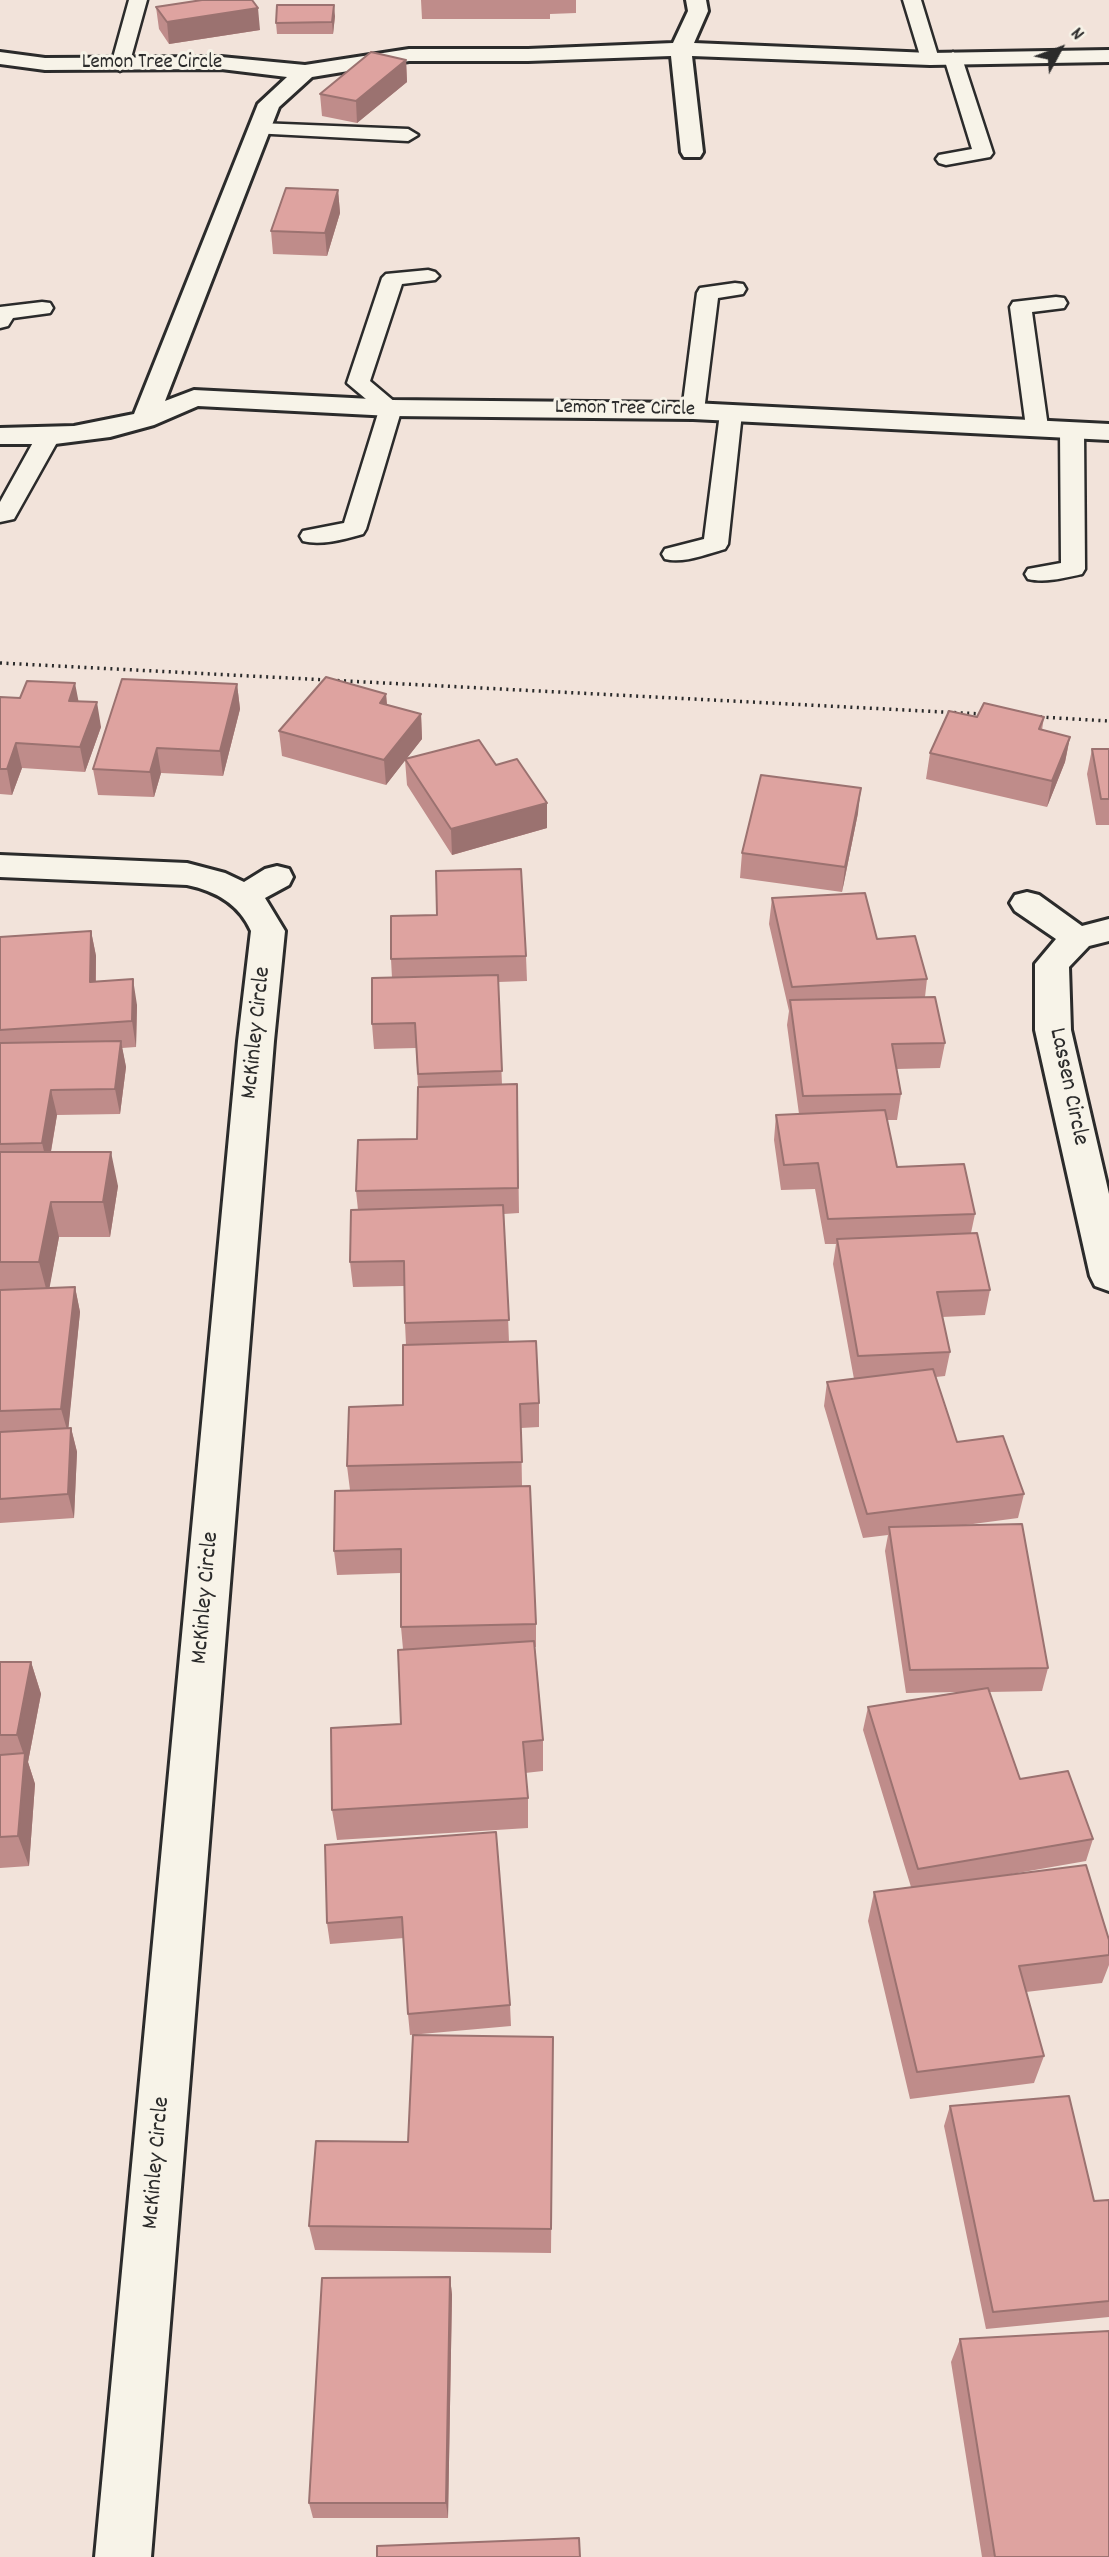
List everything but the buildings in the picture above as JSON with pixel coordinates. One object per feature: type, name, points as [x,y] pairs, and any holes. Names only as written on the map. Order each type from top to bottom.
[{"type":"street","points":[[692,152],[681,49],[698,11],[696,0]]},
{"type":"street","name":"Lemon Tree Circle","points":[[0,58],[45,64],[221,63],[304,72],[409,55],[528,55],[681,49],[930,59],[1109,56]]},
{"type":"street","points":[[145,419],[269,104],[304,72]]},
{"type":"street","name":"Lemon Tree Circle","points":[[0,436],[48,437],[113,430],[194,398],[391,408],[731,412],[1109,432]]},
{"type":"street","name":"McKinley Circle","points":[[0,866],[187,874],[261,887],[269,943],[256,1041],[123,2557]]},
{"type":"street","points":[[1027,903],[1093,934]]},
{"type":"street","name":"Lassen Circle","points":[[1093,934],[1052,964],[1053,1030],[1109,1276]]},
{"type":"lane","points":[[120,65],[138,0]]},
{"type":"lane","points":[[912,0],[930,59]]},
{"type":"lane","points":[[946,159],[983,153],[953,58]]},
{"type":"lane","points":[[259,129],[408,135]]},
{"type":"lane","points":[[312,536],[355,529],[391,408],[358,383],[393,278],[428,276]]},
{"type":"lane","points":[[693,411],[708,293],[735,289]]},
{"type":"lane","points":[[1037,427],[1021,307],[1056,303]]},
{"type":"lane","points":[[0,321],[5,312],[42,308]]},
{"type":"lane","points":[[674,554],[716,544],[731,412]]},
{"type":"lane","points":[[1037,574],[1073,569],[1072,430]]},
{"type":"lane","points":[[0,515],[5,514],[48,437]]},
{"type":"path","points":[[0,663],[984,714]]},
{"type":"path","points":[[1040,717],[1109,721]]}]
